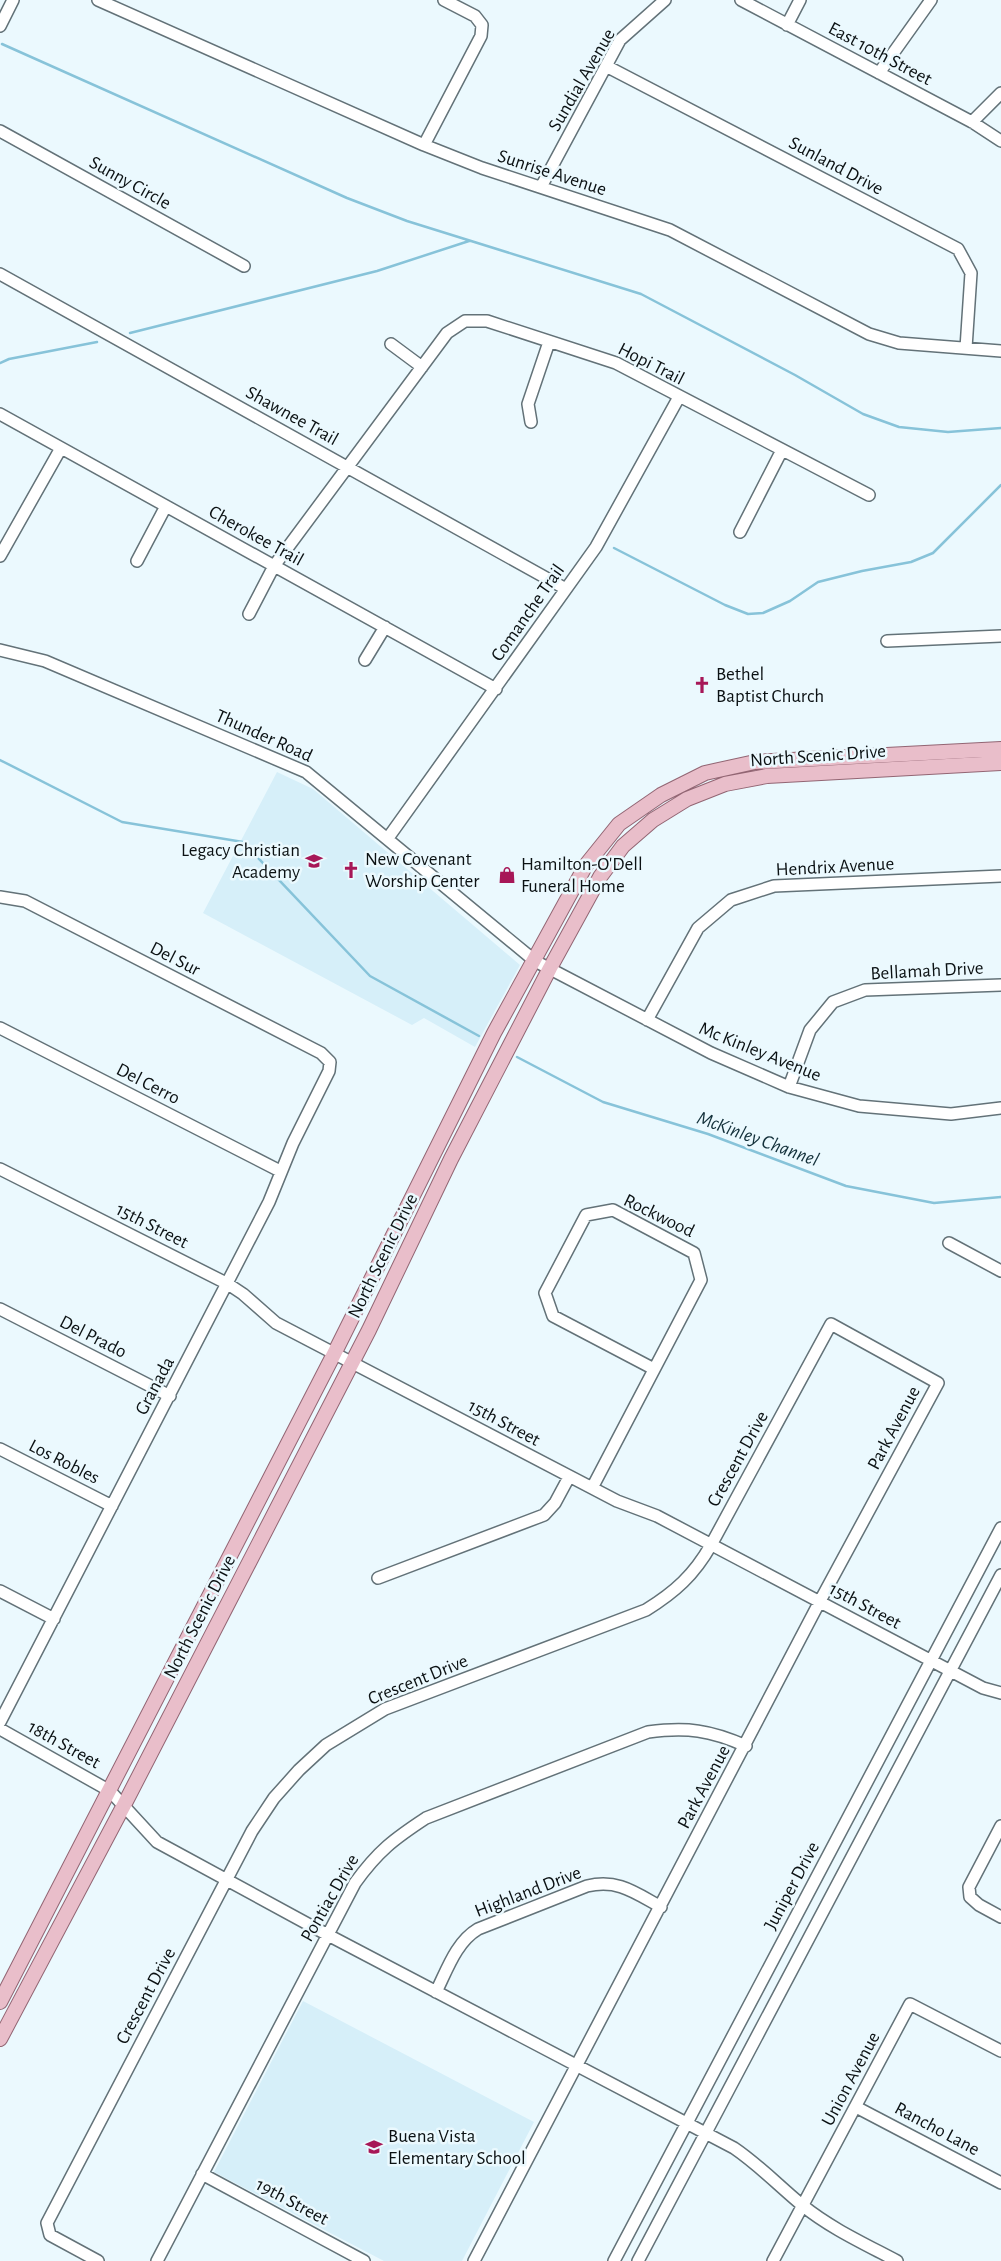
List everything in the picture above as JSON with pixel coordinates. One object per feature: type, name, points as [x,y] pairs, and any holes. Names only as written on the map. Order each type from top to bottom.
[{"type":"main road","name":"North Scenic Drive","points":[[0,2002],[334,1354],[494,1033],[586,865],[619,824],[662,794],[705,773],[755,762],[1001,749]]},
{"type":"main road","name":"North Scenic Drive","points":[[0,2039],[124,1805],[352,1363],[451,1159],[550,968],[600,877],[623,846],[653,820],[687,799],[725,784],[767,776],[1001,763]]},
{"type":"street","points":[[0,26],[13,0]]},
{"type":"street","name":"Sunrise Avenue","points":[[98,0],[482,168],[670,230],[868,334],[899,343],[1001,350]]},
{"type":"street","points":[[424,144],[482,36],[482,25],[475,16],[444,0]]},
{"type":"street","name":"Sundial Avenue","points":[[541,187],[620,40],[665,0]]},
{"type":"street","name":"East 10th Street","points":[[741,0],[972,122],[1001,141]]},
{"type":"street","points":[[787,24],[800,0]]},
{"type":"street","points":[[880,73],[931,0]]},
{"type":"street","name":"Sunland Drive","points":[[606,66],[958,249],[972,273],[966,348]]},
{"type":"street","points":[[972,122],[1001,93]]},
{"type":"street","name":"Sunny Circle","points":[[0,130],[244,266]]},
{"type":"street","name":"Shawnee Trail","points":[[0,274],[566,589]]},
{"type":"street","name":"Hopi Trail","points":[[249,614],[274,566],[447,333],[465,321],[487,321],[616,363],[869,495]]},
{"type":"street","points":[[531,422],[528,404],[549,342]]},
{"type":"street","points":[[391,344],[422,367]]},
{"type":"street","name":"Comanche Trail","points":[[388,838],[603,537],[678,397]]},
{"type":"street","name":"Cherokee Trail","points":[[0,414],[496,689]]},
{"type":"street","points":[[1,551],[61,448]]},
{"type":"street","points":[[740,532],[782,450]]},
{"type":"street","points":[[136,561],[166,506]]},
{"type":"street","points":[[365,660],[385,627]]},
{"type":"street","points":[[887,641],[1001,636]]},
{"type":"street","name":"Thunder Road","points":[[0,650],[45,661],[306,772],[388,838],[534,961],[550,968]]},
{"type":"street","points":[[822,758],[824,773]]},
{"type":"street","name":"Hendrix Avenue","points":[[647,1020],[698,928],[731,900],[774,886],[1001,876]]},
{"type":"street","name":"Del Sur","points":[[0,897],[25,901],[320,1053],[330,1062]]},
{"type":"street","name":"Mc Kinley Avenue","points":[[550,968],[711,1053],[789,1087],[859,1106],[951,1114],[1001,1108]]},
{"type":"street","name":"Bellamah Drive","points":[[789,1087],[810,1030],[833,1002],[865,990],[1001,985]]},
{"type":"street","name":"Del Cerro","points":[[0,1028],[280,1171]]},
{"type":"street","name":"Granada","points":[[0,1722],[269,1202],[280,1171],[329,1071],[330,1062]]},
{"type":"street","points":[[436,1151],[451,1159]]},
{"type":"street","name":"15th Street","points":[[0,1169],[228,1284],[243,1294],[276,1324],[569,1477],[617,1501],[651,1514],[820,1601],[983,1688],[1001,1693]]},
{"type":"street","name":"Rockwood","points":[[592,1488],[701,1280],[694,1253],[613,1210],[586,1215],[545,1293],[553,1316],[654,1369]]},
{"type":"street","points":[[948,1243],[1001,1271]]},
{"type":"street","name":"Del Prado","points":[[0,1309],[170,1396]]},
{"type":"street","name":"Crescent Drive","points":[[98,2261],[50,2235],[47,2223],[252,1831],[274,1798],[299,1770],[326,1746],[385,1709],[646,1610],[678,1587],[698,1568],[831,1324],[884,1353]]},
{"type":"street","name":"Park Avenue","points":[[474,2261],[746,1746],[820,1601],[938,1383],[884,1353]]},
{"type":"street","name":"Los Robles","points":[[0,1449],[112,1506]]},
{"type":"street","points":[[378,1578],[544,1515],[555,1503],[569,1477]]},
{"type":"street","name":"Juniper Drive","points":[[614,2261],[1001,1528]]},
{"type":"street","name":"Juniper Drive","points":[[638,2261],[949,1670],[1001,1575]]},
{"type":"street","points":[[0,1591],[54,1619]]},
{"type":"street","name":"18th Street","points":[[0,1729],[110,1791],[157,1842],[328,1935],[734,2148],[759,2165],[802,2205],[843,2232],[897,2261]]},
{"type":"street","name":"Pontiac Drive","points":[[157,2261],[355,1883],[373,1858],[396,1838],[426,1818],[648,1732],[670,1729],[704,1730],[746,1746]]},
{"type":"street","points":[[1001,1826],[969,1887],[970,1896],[979,1905],[1001,1917]]},
{"type":"street","name":"Highland Drive","points":[[436,1992],[461,1943],[468,1934],[588,1886],[602,1883],[620,1885],[660,1906]]},
{"type":"street","points":[[808,1892],[828,1902]]},
{"type":"street","name":"Union Avenue","points":[[773,2261],[910,2004],[1001,2051]]},
{"type":"street","name":"Rancho Lane","points":[[856,2107],[1001,2183]]},
{"type":"street","name":"19th Street","points":[[202,2174],[364,2261]]},
{"type":"shaded area","name":"Legacy Christian Academy","points":[[277,772],[313,789],[520,965],[475,1047],[424,1018],[412,1025],[203,913]]},
{"type":"shaded area","name":"Buena Vista Elementary School","points":[[303,2001],[534,2122],[462,2261],[384,2261],[214,2172]]},
{"type":"waterway","points":[[2,44],[347,198],[407,221],[641,294],[795,375],[863,414],[899,427],[948,432],[1001,428]]},
{"type":"waterway","points":[[130,333],[377,271],[469,241]]},
{"type":"waterway","points":[[0,363],[9,359],[97,342]]},
{"type":"waterway","points":[[614,548],[725,605],[748,614],[763,613],[790,601],[818,582],[862,571],[911,562],[933,553],[1001,485]]},
{"type":"waterway","name":"McKinley Channel","points":[[0,760],[122,822],[243,842],[370,976],[479,1036]]},
{"type":"waterway","name":"McKinley Channel","points":[[517,1057],[603,1102],[708,1134],[846,1186],[934,1203],[1001,1197]]},
{"type":"place","name":"Bethel Baptist Church","points":[[702,685]]},
{"type":"place","name":"Legacy Christian Academy","points":[[314,861]]},
{"type":"place","name":"New Covenant Worship Center","points":[[351,870]]},
{"type":"place","name":"Hamilton-O'Dell Funeral Home","points":[[507,875]]},
{"type":"place","name":"Buena Vista Elementary School","points":[[374,2147]]}]
